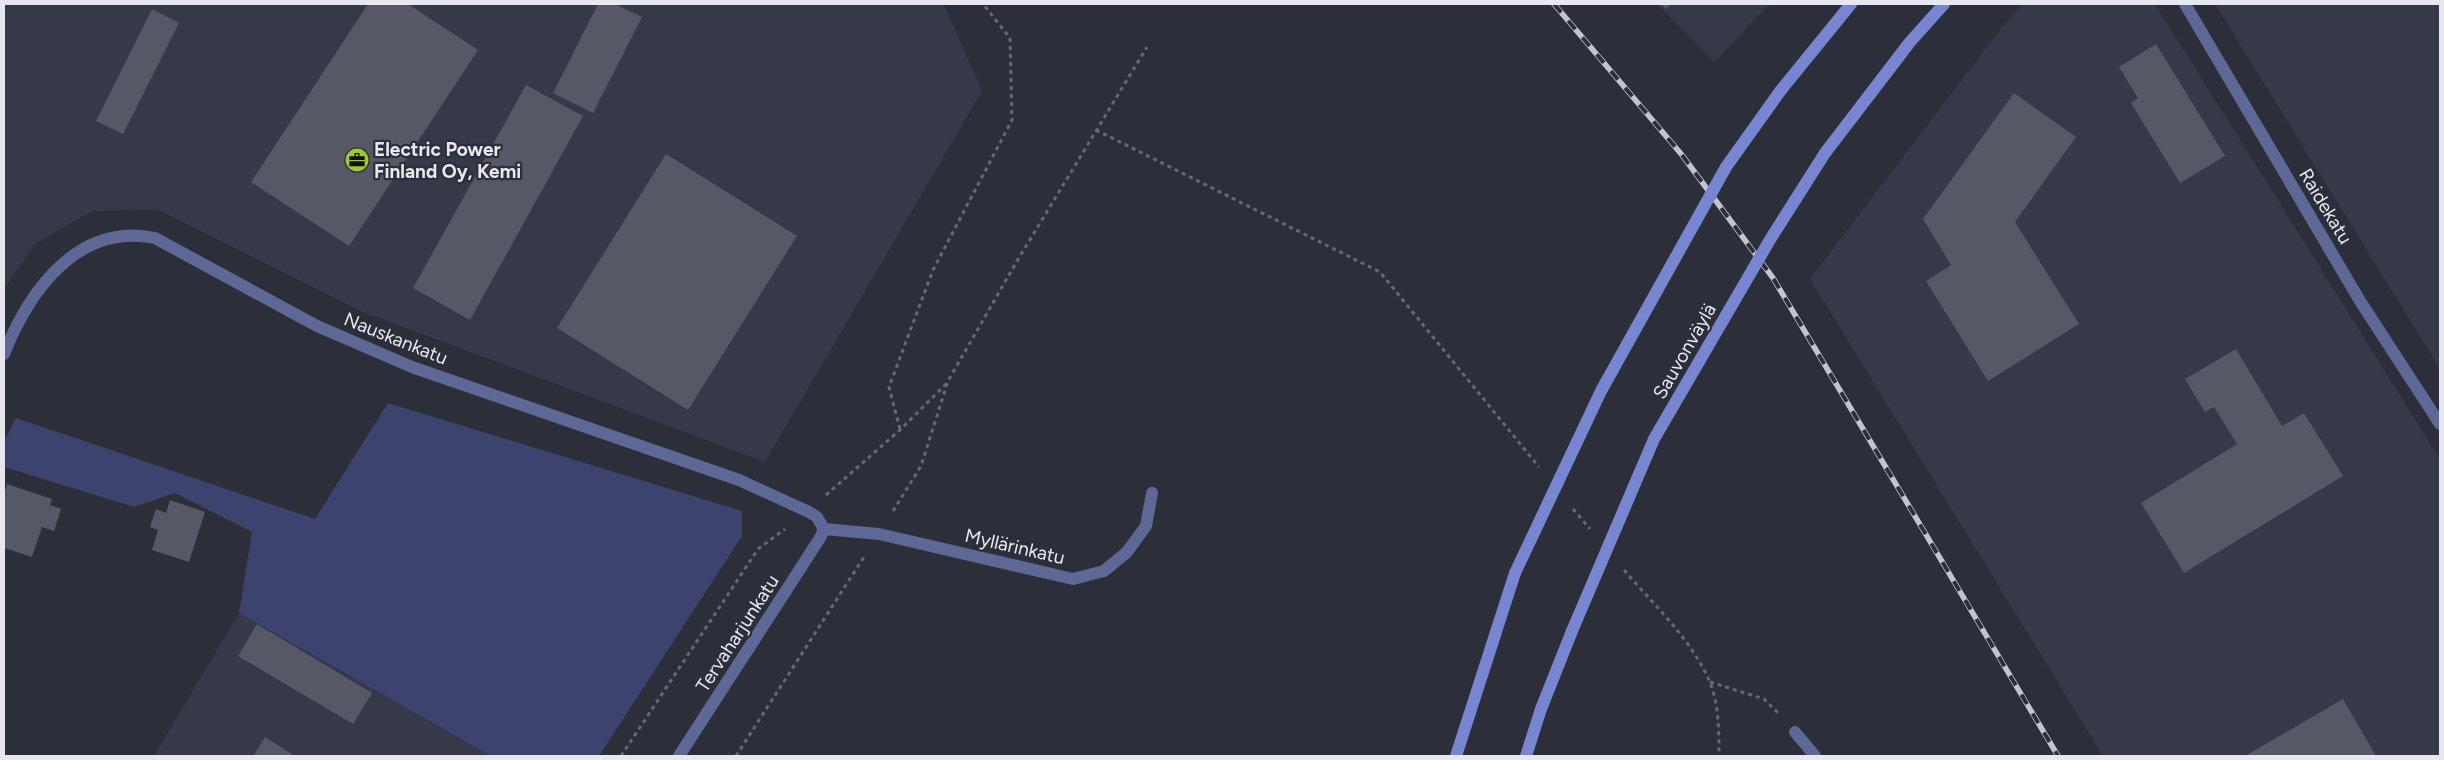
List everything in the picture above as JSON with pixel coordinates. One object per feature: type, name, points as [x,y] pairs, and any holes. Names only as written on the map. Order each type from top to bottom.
[{"type":"main road","points":[[1456,756],[1515,572],[1606,382],[1726,168],[1781,90],[1851,4]]},
{"type":"main road","name":"Sauvonväylä","points":[[1526,756],[1541,709],[1572,630],[1654,439],[1772,238],[1825,152],[1910,42],[1944,4]]},
{"type":"street","name":"Raidekatu","points":[[2185,4],[2360,301],[2440,424]]},
{"type":"street","name":"Nauskankatu","points":[[4,354],[15,326],[30,300],[48,277],[66,262],[83,249],[103,240],[139,235],[155,238],[316,326],[412,367],[738,480],[809,512],[817,518],[824,529]]},
{"type":"street","name":"Myllärinkatu","points":[[824,529],[879,534],[1073,579],[1104,571],[1127,552],[1146,526],[1152,493]]},
{"type":"street","name":"Tervaharjunkatu","points":[[680,756],[824,529]]},
{"type":"street","points":[[1795,732],[1815,756]]},
{"type":"path","points":[[900,429],[889,387],[933,270],[1012,120],[1010,38],[982,4]]},
{"type":"path","points":[[736,756],[921,466],[948,381],[1147,47]]},
{"type":"path","points":[[1096,130],[1380,272],[1544,474]]},
{"type":"path","points":[[827,493],[900,429],[948,381]]},
{"type":"path","points":[[1568,502],[1592,531]]},
{"type":"path","points":[[621,756],[758,549]]},
{"type":"path","points":[[1622,568],[1693,650],[1710,682],[1720,726],[1719,756]]},
{"type":"path","points":[[1710,682],[1764,699],[1795,732]]},
{"type":"shaded area","points":[[4,4],[944,4],[982,91],[765,462],[363,312],[159,210],[92,211],[35,244],[4,289]]},
{"type":"shaded area","points":[[1657,4],[1770,4],[1714,62]]},
{"type":"shaded area","points":[[2023,4],[2155,4],[2440,459],[2440,756],[2103,756],[1810,279],[2003,26]]},
{"type":"shaded area","points":[[2215,4],[2440,4],[2440,369]]},
{"type":"shaded area","points":[[388,403],[742,511],[742,536],[599,756],[491,756],[239,613],[252,532],[175,493],[134,507],[4,467],[4,441],[16,418],[315,519]]},
{"type":"shaded area","points":[[239,613],[491,756],[154,756]]},
{"type":"building","points":[[368,4],[408,4],[478,50],[349,246],[251,182]]},
{"type":"building","points":[[598,4],[615,4],[642,17],[593,113],[553,93]]},
{"type":"building","points":[[1661,4],[1671,4],[1666,9]]},
{"type":"building","points":[[152,9],[179,23],[123,134],[96,121]]},
{"type":"building","points":[[2156,44],[2225,156],[2180,183],[2131,103],[2138,98],[2119,67]]},
{"type":"building","points":[[526,85],[583,116],[470,320],[413,288]]},
{"type":"building","points":[[2014,93],[2076,137],[2015,222],[2079,324],[1988,381],[1926,281],[1951,265],[1923,219]]},
{"type":"building","points":[[666,154],[797,236],[688,410],[557,328]]},
{"type":"building","points":[[2236,349],[2282,426],[2304,413],[2343,476],[2184,573],[2141,503],[2237,444],[2214,407],[2205,412],[2185,379]]},
{"type":"building","points":[[7,484],[52,499],[50,505],[61,509],[54,531],[42,527],[32,557],[4,548],[4,495]]},
{"type":"building","points":[[170,500],[205,512],[189,562],[152,550],[158,530],[150,527],[156,509],[166,513]]},
{"type":"building","points":[[257,624],[372,693],[353,724],[238,656]]},
{"type":"building","points":[[2343,699],[2376,756],[2245,756]]},
{"type":"building","points":[[265,737],[295,756],[253,756]]},
{"type":"railway","points":[[1554,4],[1682,155],[1773,278],[2058,756]]},
{"type":"place","name":"Electric Power Finland Oy, Kemi","points":[[357,160]]}]
